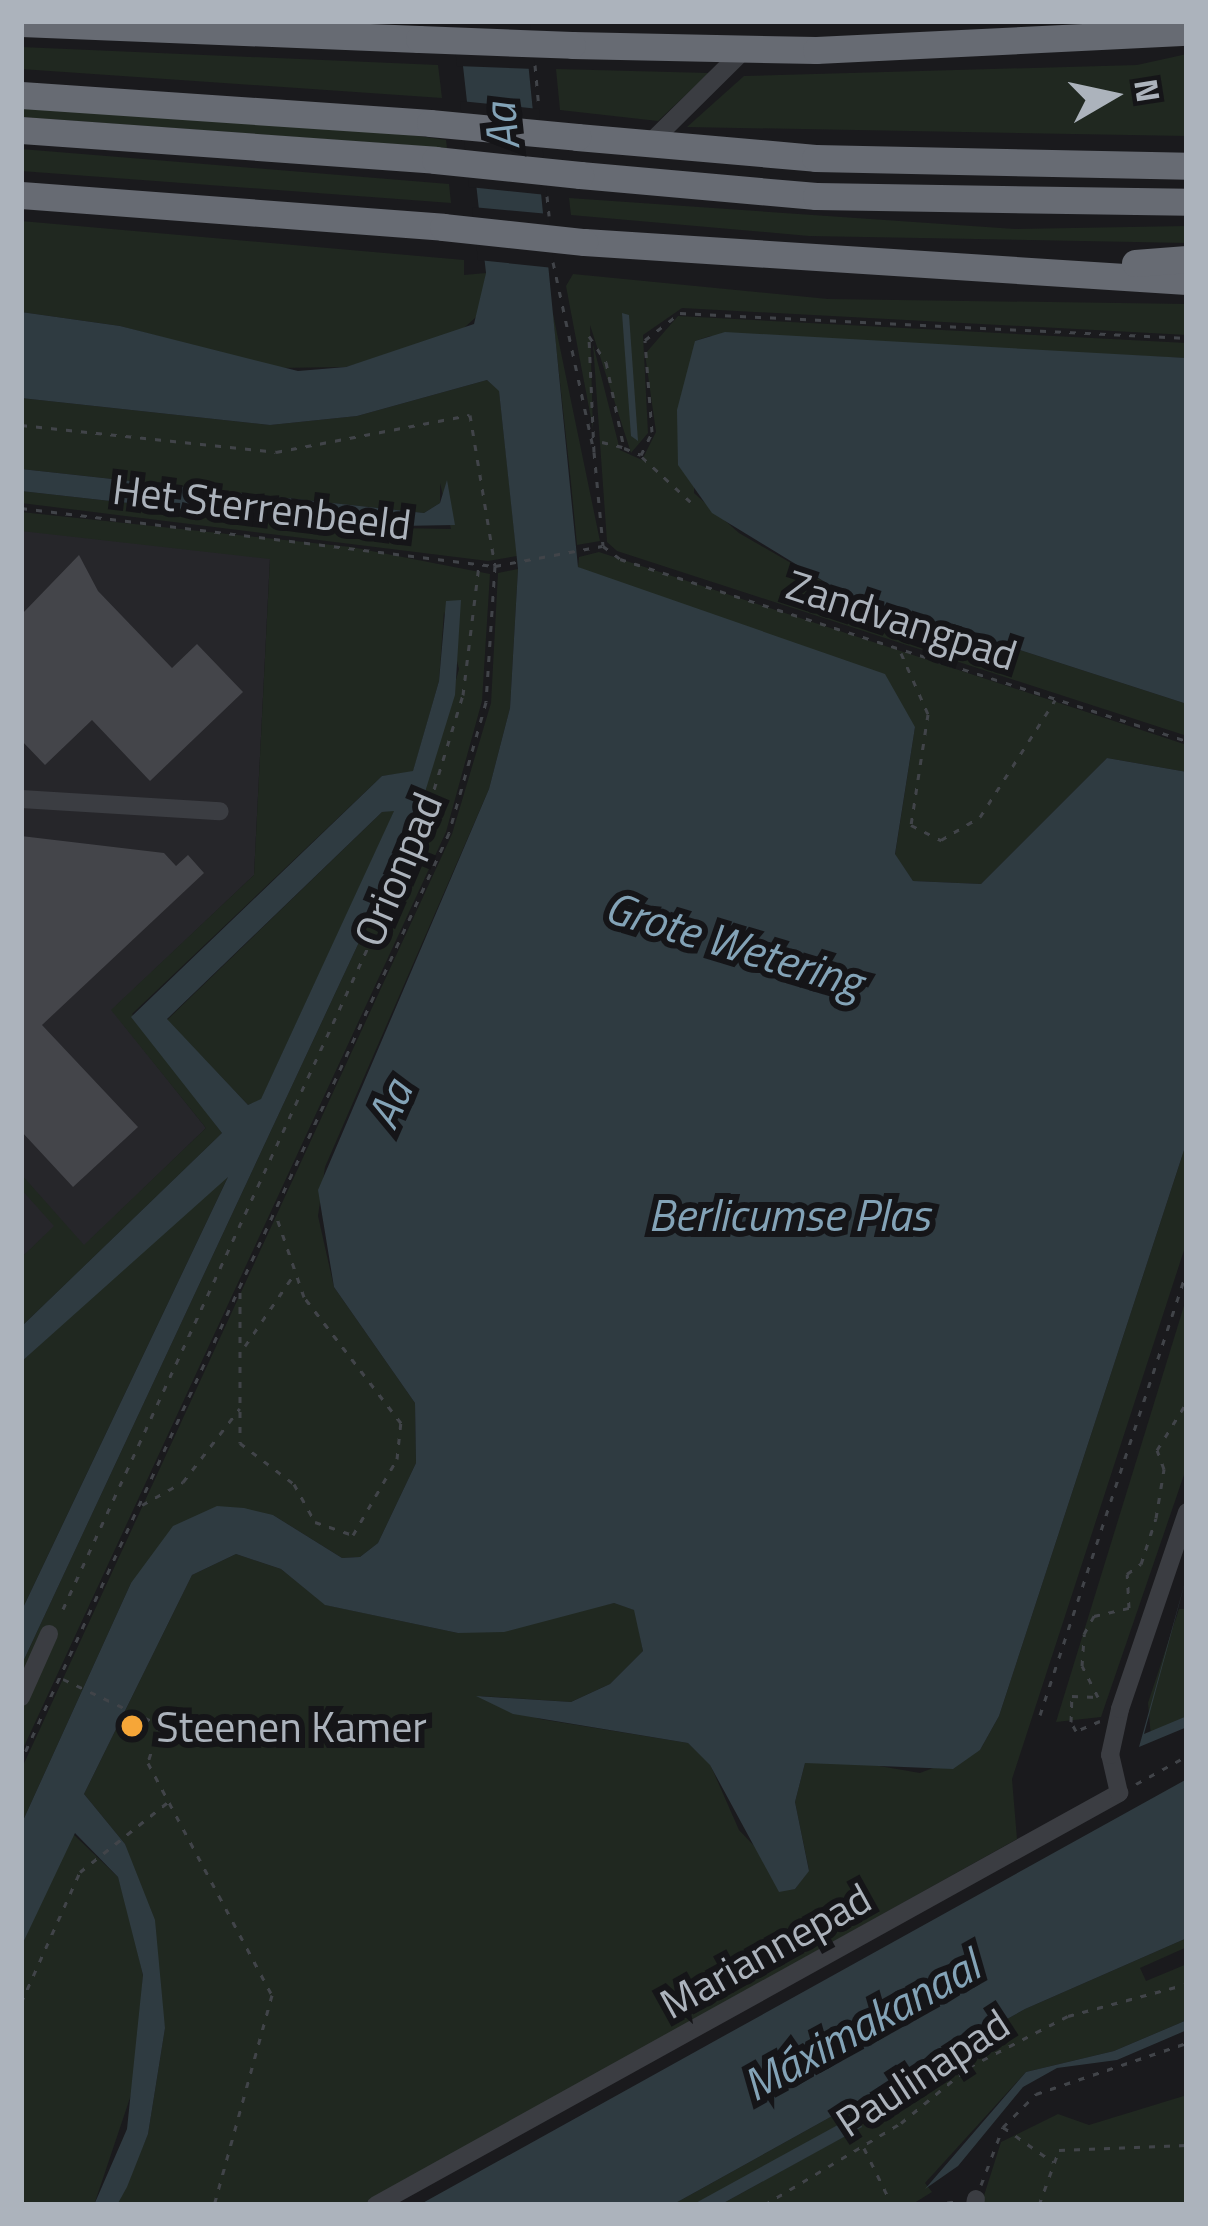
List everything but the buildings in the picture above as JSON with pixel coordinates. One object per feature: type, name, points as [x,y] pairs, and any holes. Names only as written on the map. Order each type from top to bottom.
[{"type":"highway","points":[[21,23],[745,49],[1187,32]]},
{"type":"highway","points":[[21,95],[430,123],[815,158],[1187,166]]},
{"type":"highway","points":[[21,130],[434,160],[816,196],[1187,202]]},
{"type":"highway","points":[[21,195],[584,242],[1071,268],[1187,281]]},
{"type":"highway","points":[[1071,268],[1187,259]]},
{"type":"street","points":[[649,143],[745,49]]},
{"type":"street","points":[[21,799],[220,811]]},
{"type":"street","points":[[1119,1793],[1110,1755],[1120,1709],[1187,1511]]},
{"type":"street","points":[[21,1697],[50,1634]]},
{"type":"street","name":"Mariannepad","points":[[376,2205],[1119,1793]]},
{"type":"path","points":[[533,44],[540,113]]},
{"type":"path","points":[[546,182],[550,228]]},
{"type":"path","points":[[495,566],[603,545],[594,452],[552,251]]},
{"type":"path","points":[[641,455],[652,432],[645,340],[680,313],[1187,338]]},
{"type":"path","points":[[594,452],[600,441],[589,336],[606,362],[624,448]]},
{"type":"path","name":"Orionpad","points":[[21,425],[276,452],[470,415],[495,566],[490,679],[465,787],[276,1214],[21,1761]]},
{"type":"path","points":[[600,441],[641,455],[693,504]]},
{"type":"path","name":"Het Sterrenbeeld","points":[[21,508],[495,566]]},
{"type":"path","name":"Zandvangpad","points":[[603,545],[898,650],[1187,741]]},
{"type":"path","points":[[63,1609],[421,832],[463,695],[479,564]]},
{"type":"path","points":[[898,650],[928,714],[910,825],[941,840],[980,817],[1056,699]]},
{"type":"path","points":[[240,1290],[240,1443],[294,1484],[315,1522],[342,1538],[365,1526],[398,1459],[401,1423],[293,1276],[276,1214]]},
{"type":"path","points":[[1040,1715],[1187,1270]]},
{"type":"path","points":[[242,1354],[258,1316],[293,1276]]},
{"type":"path","points":[[1178,1301],[1187,1325]]},
{"type":"path","points":[[1120,1709],[1076,1731],[1072,1696],[1098,1697],[1080,1654],[1094,1616],[1129,1608],[1127,1574],[1141,1564],[1165,1469],[1157,1450],[1187,1402]]},
{"type":"path","points":[[140,1507],[183,1482],[240,1407]]},
{"type":"path","points":[[61,1678],[160,1725],[148,1763],[272,1995],[214,2205]]},
{"type":"path","points":[[21,1738],[34,1734]]},
{"type":"path","points":[[1119,1793],[1187,1756]]},
{"type":"path","points":[[21,2002],[80,1872],[170,1801]]},
{"type":"path","name":"Paulinapad","points":[[764,2205],[864,2148],[970,2067],[1068,2016],[1187,1984]]},
{"type":"path","points":[[932,2205],[975,2202],[1003,2127],[1036,2094],[1143,2062],[1187,2043]]},
{"type":"path","points":[[1003,2127],[1054,2163]]},
{"type":"path","points":[[1039,2205],[1059,2150],[1187,2145]]},
{"type":"path","points":[[864,2148],[892,2205]]},
{"type":"shaded area","points":[[21,47],[438,65],[442,98],[21,69]]},
{"type":"shaded area","points":[[1187,54],[1187,136],[687,127],[744,76],[1137,65]]},
{"type":"shaded area","points":[[556,69],[709,73],[658,121],[560,110]]},
{"type":"shaded area","points":[[21,105],[385,131],[446,140],[447,148],[21,117]]},
{"type":"shaded area","points":[[21,149],[449,184],[451,203],[21,171]]},
{"type":"shaded area","points":[[569,198],[1015,229],[1187,226],[1187,243],[809,236],[571,215]]},
{"type":"shaded area","points":[[21,221],[464,260],[464,275],[486,273],[485,309],[455,336],[346,367],[275,368],[120,326],[21,312]]},
{"type":"shaded area","points":[[573,274],[828,299],[1187,304],[1187,335],[682,308],[643,335],[648,433],[631,453],[590,325],[593,429],[566,286]]},
{"type":"shaded area","points":[[552,309],[600,541],[577,545],[571,483]]},
{"type":"shaded area","points":[[678,316],[1187,343],[1187,358],[710,336],[695,341],[694,493],[739,533],[843,593],[1187,704],[1187,736],[617,551],[607,542],[593,344],[620,450],[642,460],[656,432],[645,354]]},
{"type":"shaded area","points":[[487,380],[499,390],[517,556],[488,561],[21,503],[21,491],[343,527],[451,529],[440,483],[440,503],[424,513],[21,469],[21,398],[270,425],[357,416]]},
{"type":"shaded area","points":[[21,512],[351,547],[490,574],[482,701],[446,832],[21,1753],[21,1666],[417,818],[459,669],[444,612],[439,681],[413,772],[382,776],[132,1014],[222,1133],[21,1327],[21,1258],[54,1226],[21,1189],[21,1174],[84,1245],[206,1128],[111,1010],[254,875],[270,559],[21,531]]},
{"type":"shaded area","points":[[21,530],[270,558],[254,875],[112,1010],[206,1128],[76,1254],[55,1227],[21,1258]]},
{"type":"shaded area","points":[[599,552],[1187,745],[1187,772],[1107,758],[981,884],[913,881],[895,855],[915,727],[578,567],[579,557]]},
{"type":"shaded area","points":[[518,569],[510,708],[489,789],[325,1167],[318,1216],[334,1287],[415,1403],[416,1463],[378,1543],[360,1557],[342,1558],[273,1515],[131,1583],[21,1825],[21,1770],[452,834],[491,703],[498,573]]},
{"type":"shaded area","points":[[395,810],[261,1100],[248,1105],[167,1020],[382,812]]},
{"type":"shaded area","points":[[1187,1141],[1187,1241],[1012,1779],[1017,1839],[362,2205],[117,2205],[148,2134],[165,2028],[125,1844],[84,1794],[192,1575],[236,1554],[281,1569],[326,1605],[458,1633],[614,1603],[635,1610],[643,1651],[610,1684],[571,1702],[480,1696],[540,1719],[688,1743],[710,1764],[739,1830],[795,1889],[809,1870],[795,1802],[805,1763],[833,1758],[920,1773],[980,1750],[999,1716]]},
{"type":"shaded area","points":[[224,1171],[228,1177],[21,1612],[21,1362]]},
{"type":"shaded area","points":[[1187,1296],[1187,1466],[1101,1717],[1056,1722]]},
{"type":"shaded area","points":[[1179,1609],[1187,1609],[1187,1716],[1151,1737],[1148,1703]]},
{"type":"shaded area","points":[[71,1832],[118,1877],[132,1924],[143,1976],[137,2077],[94,2205],[21,2205],[21,1947]]},
{"type":"shaded area","points":[[1187,1938],[1187,1947],[1140,1968],[1146,1981],[1187,1964],[1187,2020],[1114,2051],[1026,2072],[925,2183],[932,2192],[911,2205],[720,2205],[861,2127],[692,2205],[672,2205],[1025,2009]]},
{"type":"shaded area","points":[[1187,2095],[1187,2205],[981,2205],[1001,2142],[1058,2114],[1089,2125]]},
{"type":"water","name":"Berlicumse Plas","points":[[458,21],[524,21],[578,567],[885,674],[915,727],[895,854],[913,881],[981,884],[1107,758],[1187,772],[1187,1141],[999,1716],[980,1750],[953,1769],[805,1763],[795,1802],[809,1871],[795,1889],[779,1892],[710,1765],[688,1743],[513,1714],[476,1696],[571,1702],[610,1684],[643,1651],[634,1610],[614,1603],[504,1632],[458,1633],[325,1605],[281,1569],[236,1554],[192,1575],[84,1794],[125,1844],[155,1920],[165,2028],[148,2134],[127,2187],[117,2205],[94,2205],[127,2129],[143,1975],[118,1877],[75,1833],[21,1947],[21,1825],[131,1583],[173,1526],[217,1506],[244,1508],[273,1515],[342,1558],[360,1557],[378,1543],[416,1463],[415,1403],[334,1287],[318,1190],[489,789],[510,708],[518,569],[499,391],[487,380],[357,416],[270,425],[21,398],[21,312],[120,326],[298,371],[346,367],[474,324],[486,273]]},
{"type":"water","points":[[622,313],[629,315],[638,441],[631,436]]},
{"type":"water","points":[[725,332],[1187,358],[1187,704],[843,593],[712,513],[678,465],[677,410],[695,341]]},
{"type":"water","points":[[21,469],[424,513],[440,503],[447,480],[455,525],[343,527],[21,491]]},
{"type":"water","points":[[461,600],[455,695],[417,818],[21,1666],[21,1612],[228,1177],[21,1362],[21,1327],[222,1133],[131,1017],[382,776],[413,771],[439,681],[446,601]],"holes":[[[394,811],[261,1099],[248,1105],[167,1019],[382,812]]]},
{"type":"water","points":[[1187,1575],[1144,1734],[1187,1716],[1187,1727],[1139,1747]]},
{"type":"water","name":"Máximakanaal","points":[[1187,1779],[1187,1938],[1025,2009],[672,2205],[419,2205]]},
{"type":"water","points":[[1187,2020],[1187,2030],[1117,2060],[1057,2068],[1023,2087],[958,2166],[925,2189],[1026,2072],[1114,2051]]},
{"type":"water","points":[[856,2115],[862,2127],[720,2205],[692,2205]]},
{"type":"pier","points":[[452,21],[530,21],[535,69],[457,66]]},
{"type":"pier","points":[[460,101],[539,109],[547,195],[469,187]]},
{"type":"pier","points":[[472,207],[549,214],[554,268],[478,260]]},
{"type":"place","name":"Steenen Kamer","points":[[132,1726]]},
{"type":"water label","name":"Aa","points":[[501,127]]},
{"type":"water label","name":"Grote Wetering","points":[[734,944]]},
{"type":"water label","name":"Aa","points":[[389,1104]]}]
